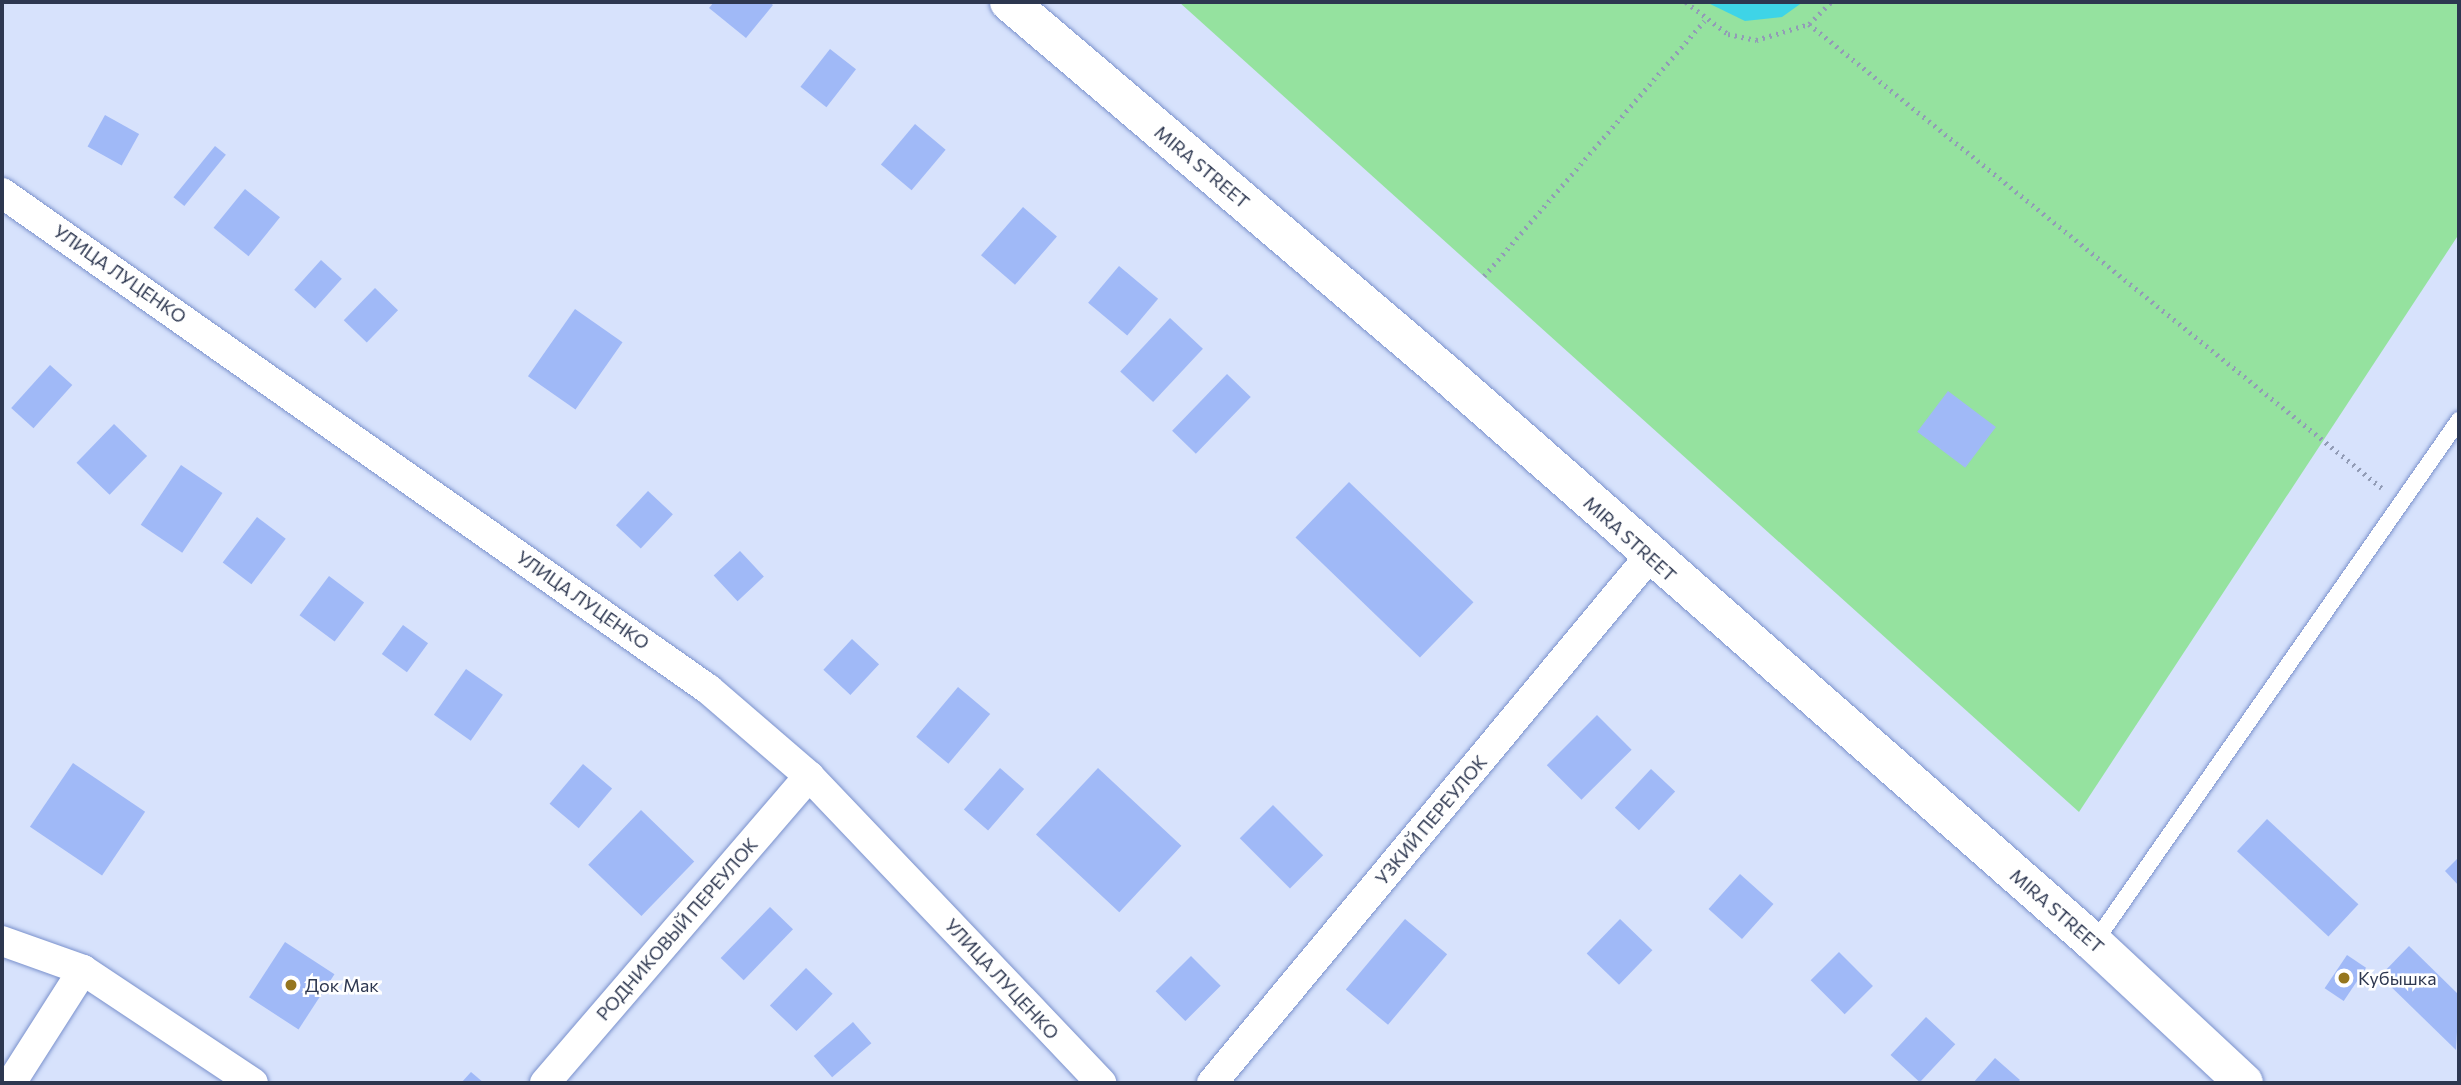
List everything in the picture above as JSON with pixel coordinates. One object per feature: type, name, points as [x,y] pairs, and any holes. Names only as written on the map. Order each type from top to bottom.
[{"type":"main road","name":"MIRA STREET","points":[[1009,2],[1454,381],[1649,557],[2094,943],[2244,1083]]},
{"type":"street","name":"УЛИЦА ЛУЦЕНКО","points":[[2,193],[708,689],[809,776],[1101,1083]]},
{"type":"street","name":"УЗКИЙ ПЕРЕУЛОК","points":[[1212,1083],[1649,557]]},
{"type":"street","name":"РОДНИКОВЫЙ ПЕРЕУЛОК","points":[[545,1083],[809,776]]},
{"type":"street","points":[[2,941],[83,970],[253,1083]]},
{"type":"street","points":[[11,1083],[83,970]]},
{"type":"lane","points":[[2094,943],[2459,419]]},
{"type":"path","points":[[1686,2],[1704,20],[1756,40],[1809,24],[1831,2]]},
{"type":"path","points":[[1484,276],[1704,20]]},
{"type":"path","points":[[1809,24],[2400,502]]},
{"type":"green space","points":[[1179,2],[2459,2],[2459,234],[2079,812]]},
{"type":"water","points":[[1706,2],[1803,2],[1782,17],[1745,21]]},
{"type":"building","points":[[714,2],[769,2],[773,5],[746,38],[709,8]]},
{"type":"building","points":[[830,49],[856,69],[826,107],[800,87]]},
{"type":"building","points":[[105,115],[139,134],[122,165],[88,146]]},
{"type":"building","points":[[915,124],[946,150],[912,190],[881,165]]},
{"type":"building","points":[[215,146],[226,155],[184,206],[173,197]]},
{"type":"building","points":[[245,189],[280,217],[249,256],[214,228]]},
{"type":"building","points":[[1023,207],[1057,237],[1015,285],[981,255]]},
{"type":"building","points":[[321,260],[342,279],[315,308],[294,290]]},
{"type":"building","points":[[1119,266],[1158,299],[1127,336],[1088,303]]},
{"type":"building","points":[[375,288],[398,310],[367,343],[344,320]]},
{"type":"building","points":[[575,309],[623,342],[575,409],[528,376]]},
{"type":"building","points":[[1170,318],[1203,349],[1153,402],[1120,371]]},
{"type":"building","points":[[50,365],[72,385],[33,428],[11,408]]},
{"type":"building","points":[[1227,374],[1251,397],[1196,454],[1172,431]]},
{"type":"building","points":[[1948,391],[1996,427],[1965,468],[1917,432]]},
{"type":"building","points":[[114,424],[147,456],[110,495],[76,463]]},
{"type":"building","points":[[181,465],[222,493],[182,553],[141,525]]},
{"type":"building","points":[[1349,482],[1473,602],[1420,658],[1296,537]]},
{"type":"building","points":[[648,491],[673,514],[641,549],[616,525]]},
{"type":"building","points":[[257,517],[286,539],[251,584],[223,563]]},
{"type":"building","points":[[740,551],[764,577],[738,601],[714,576]]},
{"type":"building","points":[[329,576],[364,602],[335,642],[300,615]]},
{"type":"building","points":[[403,625],[428,643],[407,672],[382,654]]},
{"type":"building","points":[[852,639],[879,664],[850,695],[823,670]]},
{"type":"building","points":[[466,669],[503,695],[471,741],[434,715]]},
{"type":"building","points":[[958,687],[990,714],[948,764],[916,737]]},
{"type":"building","points":[[1597,715],[1632,750],[1581,800],[1547,765]]},
{"type":"building","points":[[73,763],[145,812],[102,875],[30,827]]},
{"type":"building","points":[[583,764],[612,788],[579,828],[550,804]]},
{"type":"building","points":[[1000,768],[1024,789],[988,831],[964,810]]},
{"type":"building","points":[[1098,768],[1181,846],[1119,912],[1036,835]]},
{"type":"building","points":[[1651,769],[1675,792],[1639,830],[1615,808]]},
{"type":"building","points":[[1273,805],[1323,855],[1290,888],[1240,838]]},
{"type":"building","points":[[641,810],[694,861],[641,916],[588,865]]},
{"type":"building","points":[[2267,819],[2358,904],[2328,936],[2237,851]]},
{"type":"building","points":[[2459,857],[2459,886],[2445,871]]},
{"type":"building","points":[[1740,874],[1773,904],[1742,939],[1709,909]]},
{"type":"building","points":[[770,907],[793,929],[744,980],[721,958]]},
{"type":"building","points":[[1405,919],[1447,954],[1388,1025],[1346,989]]},
{"type":"building","points":[[1620,919],[1652,950],[1619,985],[1587,954]]},
{"type":"building","name":"Док Мак","points":[[285,942],[334,974],[299,1029],[249,997]]},
{"type":"building","points":[[2409,946],[2459,995],[2456,1050],[2380,976]]},
{"type":"building","points":[[1839,952],[1873,986],[1845,1014],[1811,980]]},
{"type":"building","name":"Кубышка","points":[[2347,955],[2366,968],[2344,1001],[2325,988]]},
{"type":"building","points":[[1191,956],[1221,986],[1185,1021],[1156,991]]},
{"type":"building","points":[[806,968],[833,994],[796,1031],[770,1005]]},
{"type":"building","points":[[1926,1017],[1955,1044],[1920,1082],[1891,1055]]},
{"type":"building","points":[[853,1022],[871,1043],[832,1077],[814,1056]]},
{"type":"building","points":[[1995,1058],[2020,1080],[2017,1083],[1973,1083]]},
{"type":"building","points":[[471,1072],[484,1083],[461,1083]]},
{"type":"place","name":"Кубышка","points":[[2344,978]]},
{"type":"place","name":"Док Мак","points":[[291,985]]}]
